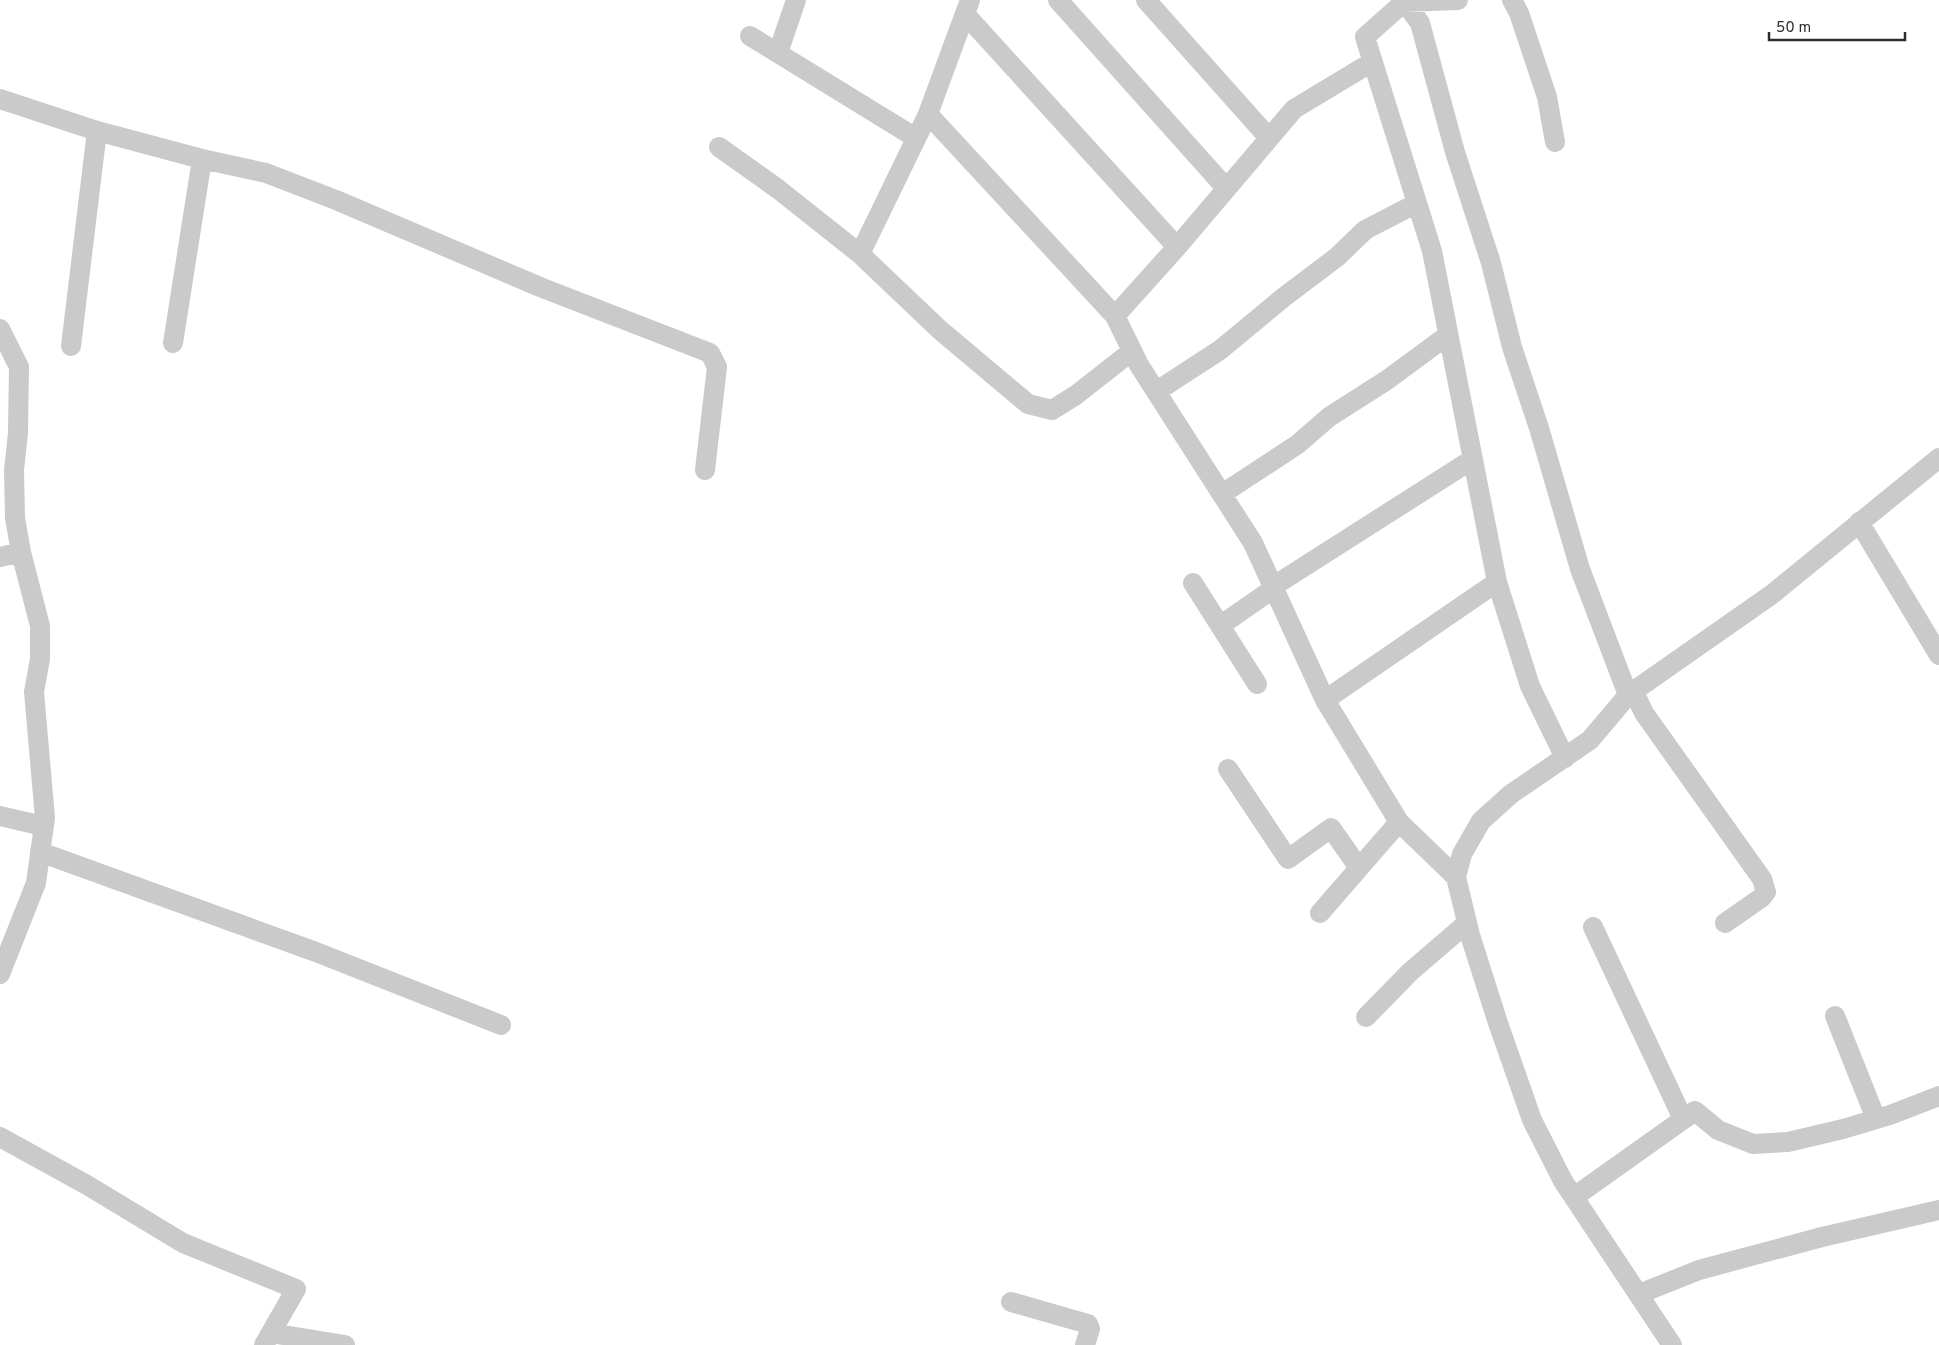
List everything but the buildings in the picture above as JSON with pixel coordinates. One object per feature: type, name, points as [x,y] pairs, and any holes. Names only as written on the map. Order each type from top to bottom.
[{"type":"street","points":[[778,53],[796,0]]},
{"type":"street","points":[[1058,0],[1226,188]]},
{"type":"street","points":[[1146,0],[1269,138]]},
{"type":"street","points":[[1458,0],[1403,1],[1365,37],[1432,251],[1497,582],[1530,686],[1564,758]]},
{"type":"street","points":[[1512,0],[1519,13],[1547,97],[1555,142]]},
{"type":"street","points":[[1403,1],[1420,23],[1455,152],[1491,263],[1512,347],[1539,428],[1580,569],[1631,694],[1765,886],[1766,892],[1761,898],[1725,923]]},
{"type":"street","points":[[860,254],[928,114],[967,7],[1177,246]]},
{"type":"street","points":[[750,36],[916,138]]},
{"type":"street","points":[[1115,316],[1294,109],[1372,62]]},
{"type":"street","points":[[0,99],[96,131],[202,159],[266,173],[328,196],[540,287],[710,353],[717,367],[705,470]]},
{"type":"street","points":[[928,114],[1115,316],[1132,351],[1253,543],[1325,700],[1399,822],[1456,877]]},
{"type":"street","points":[[71,346],[96,131]]},
{"type":"street","points":[[719,147],[778,189],[860,254],[940,330],[1028,404],[1052,410],[1076,395],[1132,351]]},
{"type":"street","points":[[172,342],[202,159]]},
{"type":"street","points":[[1157,391],[1220,350],[1284,297],[1337,257],[1366,230],[1416,203]]},
{"type":"street","points":[[0,330],[19,367],[18,433],[8,516],[21,552],[40,626],[40,659],[34,692],[45,818],[36,883],[0,974]]},
{"type":"street","points":[[1222,494],[1298,444],[1329,417],[1387,380],[1448,335]]},
{"type":"street","points":[[1672,1345],[1563,1180],[1532,1120],[1498,1023],[1467,923],[1456,877],[1462,854],[1482,821],[1511,794],[1590,740],[1631,694],[1771,595],[1939,458]]},
{"type":"street","points":[[1220,625],[1272,588],[1472,459]]},
{"type":"street","points":[[1859,522],[1939,655]]},
{"type":"street","points":[[0,557],[21,552]]},
{"type":"street","points":[[1325,700],[1497,582]]},
{"type":"street","points":[[1193,583],[1257,684]]},
{"type":"street","points":[[1228,769],[1288,858],[1331,828],[1359,868]]},
{"type":"street","points":[[0,816],[43,826]]},
{"type":"street","points":[[1320,913],[1399,822]]},
{"type":"street","points":[[40,852],[316,952],[501,1025]]},
{"type":"street","points":[[1366,1017],[1410,972],[1467,923]]},
{"type":"street","points":[[1593,927],[1683,1119]]},
{"type":"street","points":[[1835,1016],[1876,1119]]},
{"type":"street","points":[[1574,1197],[1694,1111],[1718,1130],[1754,1144],[1788,1142],[1876,1119],[1939,1096]]},
{"type":"street","points":[[0,1137],[87,1185],[182,1243],[296,1289],[267,1339],[345,1345]]},
{"type":"street","points":[[1639,1294],[1699,1270],[1822,1237],[1939,1210]]},
{"type":"street","points":[[1011,1302],[1088,1324],[1090,1329],[1085,1345]]}]
